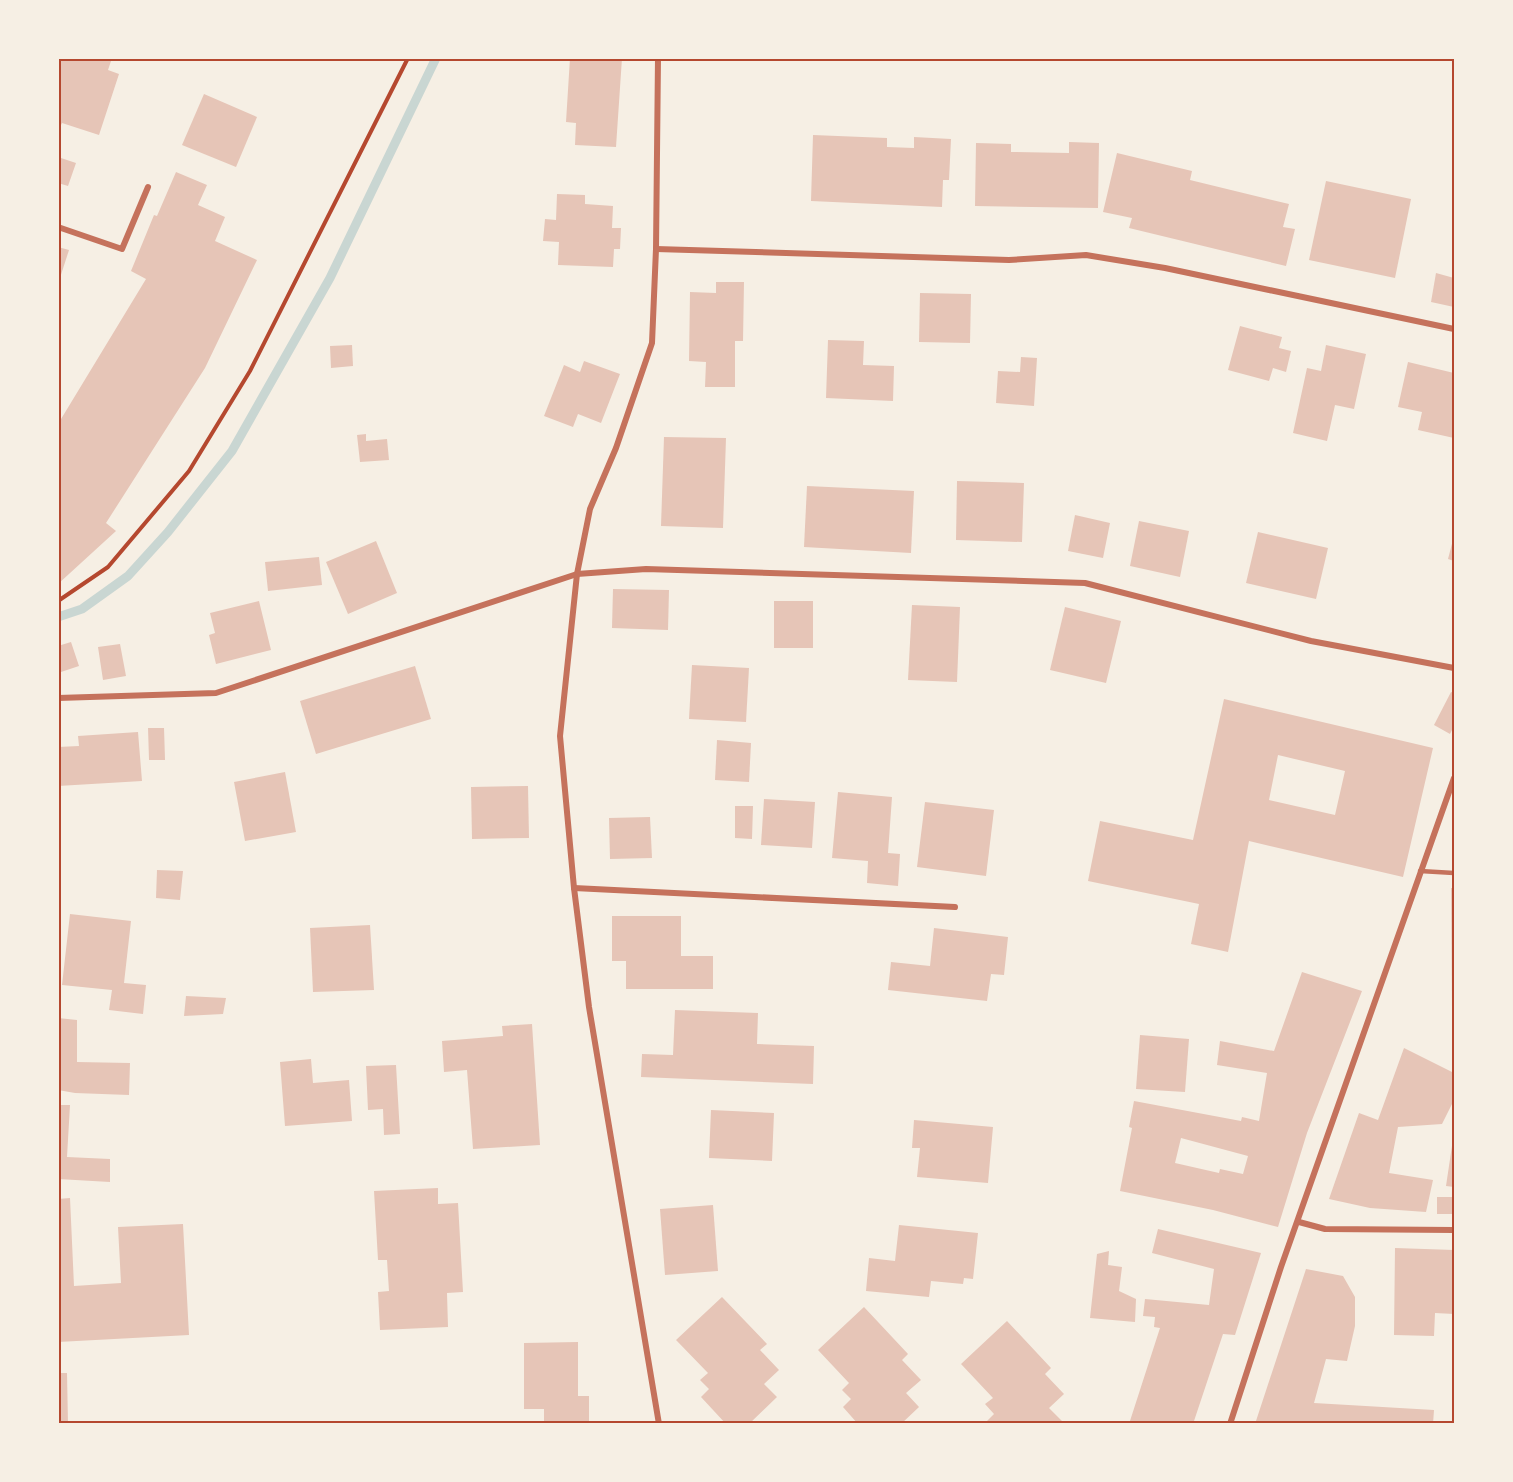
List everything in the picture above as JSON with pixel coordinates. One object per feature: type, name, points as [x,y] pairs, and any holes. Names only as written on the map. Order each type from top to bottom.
[{"type":"street","points":[[658,58],[656,249],[652,343],[616,448],[590,509],[577,574],[560,736],[574,888],[589,1007],[659,1424]]},
{"type":"street","points":[[58,226],[122,249],[148,187]]},
{"type":"street","points":[[656,249],[1009,260],[1086,255],[1165,268],[1455,329]]},
{"type":"street","points":[[58,698],[216,693],[577,574],[646,569],[1084,584],[1311,641],[1455,668]]},
{"type":"street","points":[[1230,1424],[1281,1267],[1299,1222],[1420,871],[1455,778]]},
{"type":"street","points":[[574,888],[955,907]]},
{"type":"street","points":[[1299,1222],[1325,1229],[1455,1230]]},
{"type":"lane","points":[[1420,871],[1455,873]]},
{"type":"path","points":[[58,600],[108,567],[189,471],[250,371],[408,58]]},
{"type":"building","points":[[58,58],[112,58],[108,70],[119,74],[99,135],[62,123],[58,131]]},
{"type":"building","points":[[570,58],[622,58],[616,147],[575,145],[576,123],[566,122]]},
{"type":"building","points":[[204,94],[257,117],[236,167],[182,145]]},
{"type":"building","points":[[813,135],[887,138],[887,147],[914,148],[914,137],[951,139],[949,180],[943,180],[942,207],[811,201]]},
{"type":"building","points":[[1069,142],[1099,143],[1098,208],[975,206],[976,143],[1011,144],[1011,152],[1069,153]]},
{"type":"building","points":[[1117,153],[1192,171],[1190,180],[1289,204],[1283,227],[1295,229],[1286,266],[1129,228],[1132,218],[1103,212]]},
{"type":"building","points":[[58,157],[76,163],[68,186],[58,183]]},
{"type":"building","points":[[176,172],[207,185],[198,205],[225,217],[215,241],[257,260],[205,368],[106,523],[116,531],[58,584],[58,424],[146,279],[131,271],[154,215],[157,216]]},
{"type":"building","points":[[1326,181],[1411,199],[1395,278],[1309,260]]},
{"type":"building","points":[[557,194],[585,195],[585,204],[613,206],[612,228],[621,228],[620,249],[614,249],[613,267],[558,265],[559,242],[543,241],[545,219],[556,220]]},
{"type":"building","points":[[58,247],[69,250],[59,281],[58,281]]},
{"type":"building","points":[[1436,273],[1454,278],[1454,307],[1431,302]]},
{"type":"building","points":[[716,282],[744,282],[743,341],[735,341],[735,387],[705,387],[706,362],[689,361],[690,292],[716,293]]},
{"type":"building","points":[[920,293],[971,294],[970,343],[919,342]]},
{"type":"building","points":[[1240,326],[1282,337],[1279,348],[1291,351],[1286,372],[1273,368],[1269,381],[1228,370]]},
{"type":"building","points":[[828,340],[864,341],[863,365],[894,366],[893,401],[826,398]]},
{"type":"building","points":[[352,345],[353,366],[331,368],[330,346]]},
{"type":"building","points":[[1326,345],[1366,354],[1354,409],[1335,405],[1327,441],[1293,433],[1307,368],[1321,371]]},
{"type":"building","points":[[1021,357],[1037,358],[1034,406],[996,403],[998,371],[1020,372]]},
{"type":"building","points":[[584,361],[620,374],[601,423],[578,414],[573,427],[544,416],[564,365],[580,372]]},
{"type":"building","points":[[1408,362],[1454,373],[1454,438],[1418,430],[1422,412],[1398,407]]},
{"type":"building","points":[[366,434],[366,441],[387,439],[389,460],[360,462],[357,435]]},
{"type":"building","points":[[664,437],[726,438],[723,528],[661,526]]},
{"type":"building","points":[[957,481],[1024,483],[1022,542],[956,540]]},
{"type":"building","points":[[807,486],[914,491],[911,553],[804,547]]},
{"type":"building","points":[[1075,515],[1110,523],[1103,558],[1068,551]]},
{"type":"building","points":[[1139,521],[1189,531],[1180,577],[1130,566]]},
{"type":"building","points":[[1258,532],[1328,548],[1316,599],[1246,583]]},
{"type":"building","points":[[1454,536],[1454,561],[1448,559]]},
{"type":"building","points":[[376,541],[397,593],[348,614],[326,562]]},
{"type":"building","points":[[319,557],[322,585],[268,591],[265,562]]},
{"type":"building","points":[[613,589],[669,590],[668,630],[612,628]]},
{"type":"building","points":[[259,601],[271,650],[216,664],[209,635],[215,633],[210,613]]},
{"type":"building","points":[[774,601],[813,601],[813,648],[774,648]]},
{"type":"building","points":[[912,605],[960,607],[957,682],[908,680]]},
{"type":"building","points":[[1065,607],[1121,621],[1106,683],[1050,670]]},
{"type":"building","points":[[71,642],[79,666],[58,673],[58,646]]},
{"type":"building","points":[[120,644],[126,676],[103,680],[98,647]]},
{"type":"building","points":[[692,665],[749,668],[746,722],[689,719]]},
{"type":"building","points":[[415,666],[431,719],[316,754],[300,701]]},
{"type":"building","points":[[1451,692],[1454,693],[1454,726],[1450,734],[1434,725]]},
{"type":"building","points":[[1224,699],[1433,748],[1403,877],[1249,841],[1228,952],[1191,944],[1199,904],[1088,881],[1100,821],[1193,840]],"holes":[[[1278,755],[1345,771],[1335,815],[1269,800]]]},
{"type":"building","points":[[148,728],[164,728],[165,760],[149,760]]},
{"type":"building","points":[[138,732],[142,781],[58,786],[58,747],[79,746],[78,736]]},
{"type":"building","points":[[717,740],[751,743],[749,782],[715,780]]},
{"type":"building","points":[[285,772],[296,832],[245,841],[234,782]]},
{"type":"building","points":[[528,786],[529,838],[472,839],[471,787]]},
{"type":"building","points":[[838,792],[892,797],[888,853],[900,854],[898,886],[867,883],[868,861],[832,858]]},
{"type":"building","points":[[764,799],[815,802],[812,848],[761,845]]},
{"type":"building","points":[[925,802],[994,810],[986,876],[917,867]]},
{"type":"building","points":[[735,806],[753,806],[752,839],[735,838]]},
{"type":"building","points":[[650,817],[652,858],[610,859],[609,818]]},
{"type":"building","points":[[157,870],[183,871],[180,900],[156,898]]},
{"type":"building","points":[[1451,888],[1454,888],[1454,1009],[1452,1009]]},
{"type":"building","points":[[70,914],[131,921],[124,983],[146,985],[143,1014],[109,1010],[112,990],[62,985]]},
{"type":"building","points":[[612,916],[681,916],[681,956],[713,956],[713,989],[626,989],[626,961],[612,961]]},
{"type":"building","points":[[370,925],[374,990],[313,992],[310,928]]},
{"type":"building","points":[[934,928],[1008,937],[1004,975],[991,974],[987,1001],[888,990],[891,962],[930,966]]},
{"type":"building","points":[[1302,972],[1362,991],[1307,1133],[1278,1227],[1213,1210],[1120,1191],[1132,1128],[1129,1127],[1134,1101],[1241,1121],[1242,1117],[1259,1121],[1267,1073],[1217,1065],[1220,1041],[1274,1051]],"holes":[[[1181,1138],[1248,1156],[1243,1174],[1220,1169],[1219,1173],[1175,1163]]]},
{"type":"building","points":[[186,996],[226,998],[223,1014],[184,1016]]},
{"type":"building","points":[[675,1010],[758,1013],[757,1044],[814,1046],[813,1084],[641,1077],[642,1054],[673,1055]]},
{"type":"building","points":[[58,1018],[77,1020],[77,1062],[130,1063],[129,1095],[58,1090]]},
{"type":"building","points":[[532,1024],[540,1145],[473,1149],[467,1070],[444,1072],[442,1041],[503,1036],[502,1026]]},
{"type":"building","points":[[1140,1035],[1189,1039],[1185,1092],[1136,1089]]},
{"type":"building","points":[[1404,1048],[1454,1073],[1454,1100],[1442,1124],[1398,1127],[1389,1173],[1433,1180],[1426,1212],[1370,1208],[1329,1199],[1359,1113],[1378,1120]]},
{"type":"building","points":[[311,1059],[313,1083],[349,1080],[352,1121],[285,1126],[280,1062]]},
{"type":"building","points":[[396,1065],[400,1134],[384,1135],[383,1109],[368,1110],[366,1066]]},
{"type":"building","points":[[58,1105],[70,1105],[67,1157],[110,1159],[110,1182],[58,1179]]},
{"type":"building","points":[[711,1110],[774,1113],[772,1161],[709,1158]]},
{"type":"building","points":[[914,1120],[993,1127],[988,1183],[917,1177],[920,1148],[912,1148]]},
{"type":"building","points":[[1454,1140],[1454,1187],[1446,1186]]},
{"type":"building","points":[[438,1188],[438,1204],[458,1203],[463,1292],[447,1293],[448,1327],[380,1330],[378,1292],[389,1291],[387,1260],[378,1260],[374,1191]]},
{"type":"building","points":[[1437,1197],[1454,1197],[1454,1214],[1437,1214]]},
{"type":"building","points":[[70,1198],[74,1286],[121,1283],[118,1227],[183,1224],[189,1335],[58,1342],[58,1199]]},
{"type":"building","points":[[713,1205],[718,1271],[665,1275],[660,1209]]},
{"type":"building","points":[[899,1225],[978,1233],[973,1279],[964,1278],[963,1284],[931,1281],[929,1297],[866,1291],[869,1258],[895,1261]]},
{"type":"building","points":[[1158,1229],[1261,1253],[1235,1335],[1223,1334],[1193,1424],[1129,1424],[1160,1328],[1154,1327],[1155,1317],[1143,1316],[1145,1299],[1209,1305],[1214,1269],[1152,1253]]},
{"type":"building","points":[[1395,1248],[1454,1250],[1454,1314],[1435,1313],[1434,1336],[1394,1335]]},
{"type":"building","points":[[1109,1251],[1108,1265],[1122,1267],[1119,1291],[1136,1299],[1135,1322],[1090,1318],[1097,1254]]},
{"type":"building","points":[[1306,1269],[1343,1276],[1355,1297],[1355,1326],[1347,1361],[1326,1359],[1314,1403],[1434,1410],[1433,1424],[1255,1424]]},
{"type":"building","points":[[722,1297],[767,1344],[760,1350],[779,1370],[764,1384],[777,1397],[749,1424],[726,1424],[701,1397],[709,1389],[700,1380],[708,1373],[676,1340]]},
{"type":"building","points":[[864,1307],[908,1354],[902,1360],[921,1380],[906,1393],[919,1407],[901,1424],[858,1424],[843,1407],[851,1399],[842,1390],[849,1383],[818,1350]]},
{"type":"building","points":[[1007,1321],[1051,1368],[1045,1374],[1064,1394],[1049,1408],[1062,1421],[1059,1424],[988,1424],[986,1422],[994,1414],[985,1404],[993,1398],[961,1364]]},
{"type":"building","points":[[578,1342],[578,1396],[589,1396],[589,1421],[544,1421],[544,1409],[524,1409],[524,1343]]},
{"type":"building","points":[[58,1373],[67,1373],[68,1424],[58,1424]]},
{"type":"waterway","points":[[58,617],[82,609],[128,576],[168,532],[232,451],[330,278],[436,58]]}]
